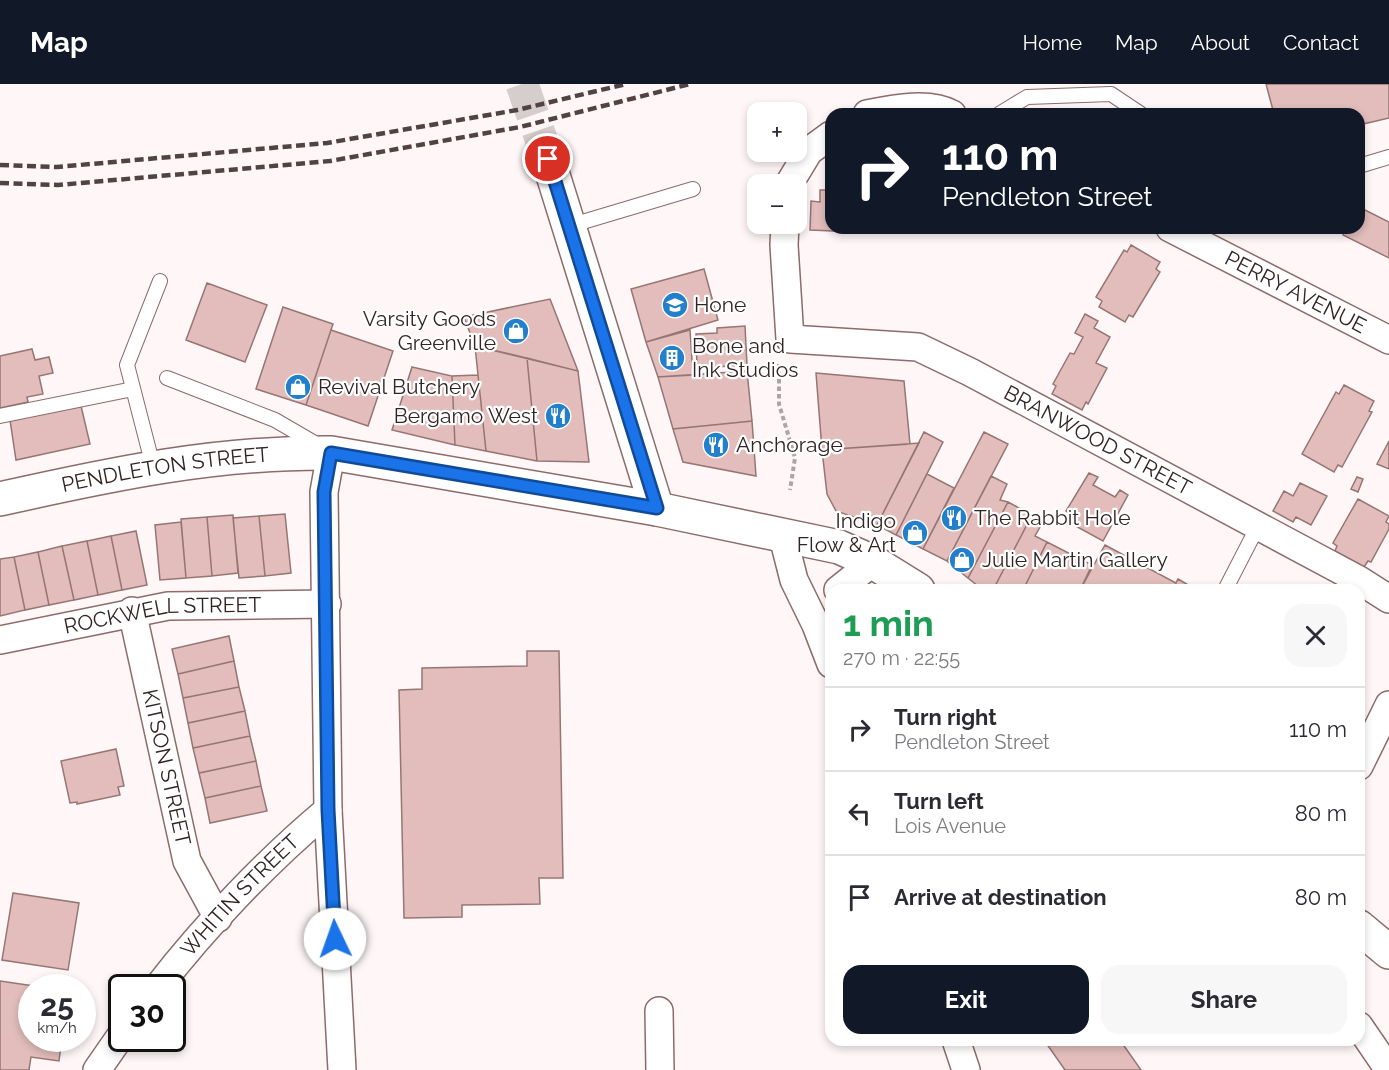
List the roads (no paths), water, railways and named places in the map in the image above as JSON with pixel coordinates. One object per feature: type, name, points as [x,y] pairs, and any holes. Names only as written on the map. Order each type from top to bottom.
[{"type":"main road","points":[[548,159],[657,508]]},
{"type":"main road","name":"PENDLETON STREET","points":[[0,499],[153,466],[283,453],[331,453],[657,508],[783,537],[839,547],[873,562],[908,584]]},
{"type":"main road","points":[[1365,932],[1389,952]]},
{"type":"street","points":[[795,174],[808,151],[825,139]]},
{"type":"street","name":"BRANWOOD STREET","points":[[785,234],[788,351],[918,347],[970,372],[1362,584]]},
{"type":"street","name":"PERRY AVENUE","points":[[1182,234],[1389,340]]},
{"type":"street","points":[[331,453],[324,492],[328,810],[342,1070]]},
{"type":"street","points":[[783,537],[794,580],[825,648]]},
{"type":"street","points":[[846,584],[873,562]]},
{"type":"street","name":"BRANWOOD STREET","points":[[1365,586],[1389,599]]},
{"type":"street","name":"ROCKWELL STREET","points":[[0,640],[132,611],[168,606],[327,604]]},
{"type":"street","name":"KITSON STREET","points":[[132,611],[187,861],[218,918]]},
{"type":"street","points":[[816,625],[825,611]]},
{"type":"street","points":[[1365,753],[1389,705]]},
{"type":"street","name":"WHITIN STREET","points":[[169,974],[218,918],[293,839],[328,810]]},
{"type":"street","points":[[659,1011],[660,1070]]},
{"type":"street","points":[[1365,1035],[1389,1070]]},
{"type":"street","points":[[958,1046],[966,1070]]},
{"type":"street","points":[[98,1070],[110,1052]]},
{"type":"lane","points":[[1010,108],[1027,98],[1111,94],[1132,108]]},
{"type":"lane","points":[[1365,164],[1389,157]]},
{"type":"lane","points":[[569,226],[693,189]]},
{"type":"lane","points":[[153,466],[127,365],[160,281]]},
{"type":"lane","name":"PENDLETON STREET","points":[[167,378],[275,420],[331,453]]},
{"type":"lane","points":[[0,416],[133,389]]},
{"type":"lane","points":[[1228,584],[1258,526]]},
{"type":"tunnel","points":[[522,84],[548,159]]},
{"type":"railway","points":[[0,165],[57,167],[327,143],[517,110],[626,84]]},
{"type":"railway","points":[[0,183],[58,185],[330,161],[520,127],[690,84]]},
{"type":"place","name":"Hone","points":[[675,305]]},
{"type":"place","name":"Varsity Goods Greenville","points":[[516,331]]},
{"type":"place","name":"Bone and Ink Studios","points":[[672,358]]},
{"type":"place","name":"Revival Butchery","points":[[298,387]]},
{"type":"place","name":"Bergamo West","points":[[558,416]]},
{"type":"place","name":"Anchorage","points":[[716,445]]},
{"type":"place","name":"The Rabbit Hole","points":[[954,518]]},
{"type":"place","name":"Indigo Flow & Art","points":[[915,533]]},
{"type":"place","name":"Julie Martin Gallery","points":[[962,560]]}]
